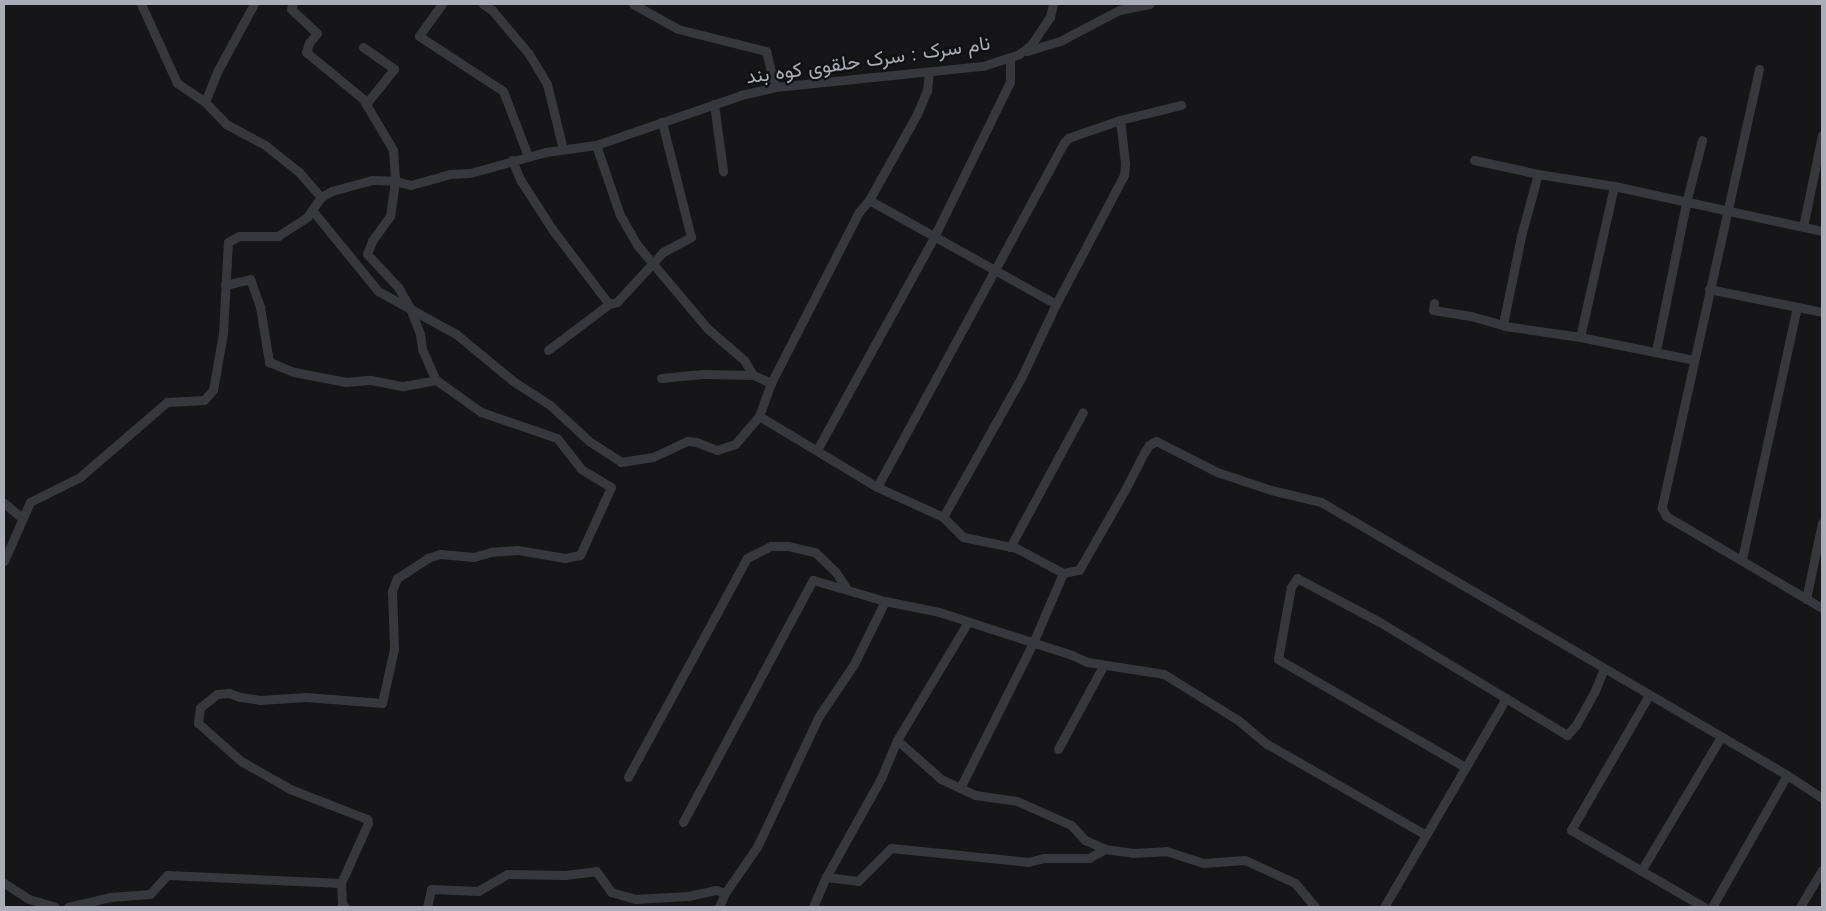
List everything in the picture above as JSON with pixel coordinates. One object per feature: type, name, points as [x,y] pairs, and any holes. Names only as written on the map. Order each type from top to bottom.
[{"type":"street","points":[[4,561],[30,502],[80,476],[166,402],[204,400],[213,390],[223,333],[228,242],[239,236],[278,236],[307,217],[321,197],[299,172],[265,146],[226,124],[205,102],[177,83],[141,4]]},
{"type":"street","points":[[205,102],[218,70],[254,4]]},
{"type":"street","points":[[293,4],[291,9],[317,33],[309,43],[306,52],[364,99],[393,150],[395,180],[390,216],[372,241],[367,254],[398,287],[410,308],[420,334],[422,349],[436,380],[481,412],[557,438],[580,469],[611,487],[580,555],[565,558],[518,550],[491,552],[474,556],[440,554],[428,558],[397,578],[392,591],[394,649],[382,702],[306,697],[260,700],[228,693],[217,694],[200,708],[198,723],[241,762],[290,789],[367,819],[368,823],[341,883],[342,904],[345,907]]},
{"type":"street","points":[[442,4],[418,36],[503,91],[528,156]]},
{"type":"street","points":[[483,4],[492,10],[529,54],[548,84],[563,149]]},
{"type":"street","points":[[633,4],[678,29],[766,51],[775,87]]},
{"type":"street","name":"نام سرک : سرک حلقوی کوه بند","points":[[321,197],[332,191],[372,180],[395,180],[411,185],[450,174],[470,173],[528,156],[596,145],[741,95],[775,87],[983,66],[1015,55],[1032,45],[1050,17],[1054,4]]},
{"type":"street","points":[[817,450],[934,237],[1010,82],[1015,55],[1062,40],[1119,10],[1149,4]]},
{"type":"street","points":[[363,46],[394,68],[366,104]]},
{"type":"street","points":[[1759,69],[1662,508],[1666,516],[1742,559],[1822,608]]},
{"type":"street","points":[[312,210],[378,291],[456,334],[513,381],[550,405],[589,441],[621,462],[653,457],[688,441],[717,450],[735,444],[759,416],[771,384],[859,212],[869,200],[917,114],[927,91],[928,72]]},
{"type":"street","points":[[714,104],[723,171]]},
{"type":"street","points":[[877,487],[1064,143],[1068,138],[1120,120],[1182,105]]},
{"type":"street","points":[[943,517],[1022,376],[1056,304],[1124,175],[1125,163],[1120,120]]},
{"type":"street","points":[[548,350],[610,304],[617,302],[663,252],[691,237],[662,122]]},
{"type":"street","points":[[1803,227],[1820,153],[1822,135]]},
{"type":"street","points":[[1656,351],[1686,203],[1702,140]]},
{"type":"street","points":[[596,145],[620,215],[638,246],[708,329],[744,360],[753,375]]},
{"type":"street","points":[[512,160],[521,181],[552,229],[610,304]]},
{"type":"street","points":[[1474,160],[1538,174],[1614,186],[1822,231]]},
{"type":"street","points":[[1503,324],[1521,236],[1538,174]]},
{"type":"street","points":[[1580,337],[1614,186]]},
{"type":"street","points":[[869,200],[1056,304]]},
{"type":"street","points":[[225,285],[250,279],[260,307],[269,362],[294,372],[346,382],[371,380],[403,386],[436,380]]},
{"type":"street","points":[[1709,289],[1822,312]]},
{"type":"street","points":[[1434,303],[1433,310],[1521,329],[1580,337],[1694,360]]},
{"type":"street","points":[[1742,559],[1798,307]]},
{"type":"street","points":[[661,378],[703,374],[753,375],[771,384]]},
{"type":"street","points":[[1010,547],[1083,412]]},
{"type":"street","points":[[759,416],[877,487],[943,517],[963,537],[1010,547],[1048,563],[1063,573],[1079,570],[1144,453],[1149,445],[1156,441],[1217,472],[1271,490],[1321,502],[1649,694],[1822,798]]},
{"type":"street","points":[[4,504],[22,518]]},
{"type":"street","points":[[1806,599],[1822,523]]},
{"type":"street","points":[[628,777],[747,558],[772,546],[788,546],[815,552],[835,571],[846,588]]},
{"type":"street","points":[[960,788],[1033,643],[1063,573]]},
{"type":"street","points":[[1465,767],[1278,659],[1291,587],[1296,578],[1378,621],[1567,735],[1576,725],[1594,693],[1604,668]]},
{"type":"street","points":[[683,822],[813,580],[886,601],[939,612],[1103,666],[1164,674],[1238,720],[1267,744],[1426,835]]},
{"type":"street","points":[[719,907],[724,893],[757,847],[819,716],[854,664],[886,601]]},
{"type":"street","points":[[813,907],[826,877],[881,778],[897,740],[968,622]]},
{"type":"street","points":[[1058,750],[1103,666]]},
{"type":"street","points":[[1649,694],[1571,830],[1704,907]]},
{"type":"street","points":[[1384,907],[1506,698]]},
{"type":"street","points":[[1641,871],[1720,737]]},
{"type":"street","points":[[897,740],[941,779],[975,795],[1017,801],[1071,825],[1085,840],[1105,849],[1133,854],[1166,851],[1203,863],[1245,860],[1295,883],[1306,903],[1315,907]]},
{"type":"street","points":[[1712,907],[1787,776]]},
{"type":"street","points":[[826,877],[858,881],[891,848],[1028,862],[1044,858],[1089,858],[1105,849]]},
{"type":"street","points":[[1800,907],[1822,870]]},
{"type":"street","points":[[427,907],[431,889],[478,891],[508,874],[565,875],[596,871],[611,892],[635,899],[688,896],[716,890],[724,893]]},
{"type":"street","points":[[68,907],[110,897],[150,894],[167,875],[341,883]]},
{"type":"street","points":[[4,882],[29,899],[55,907]]}]
